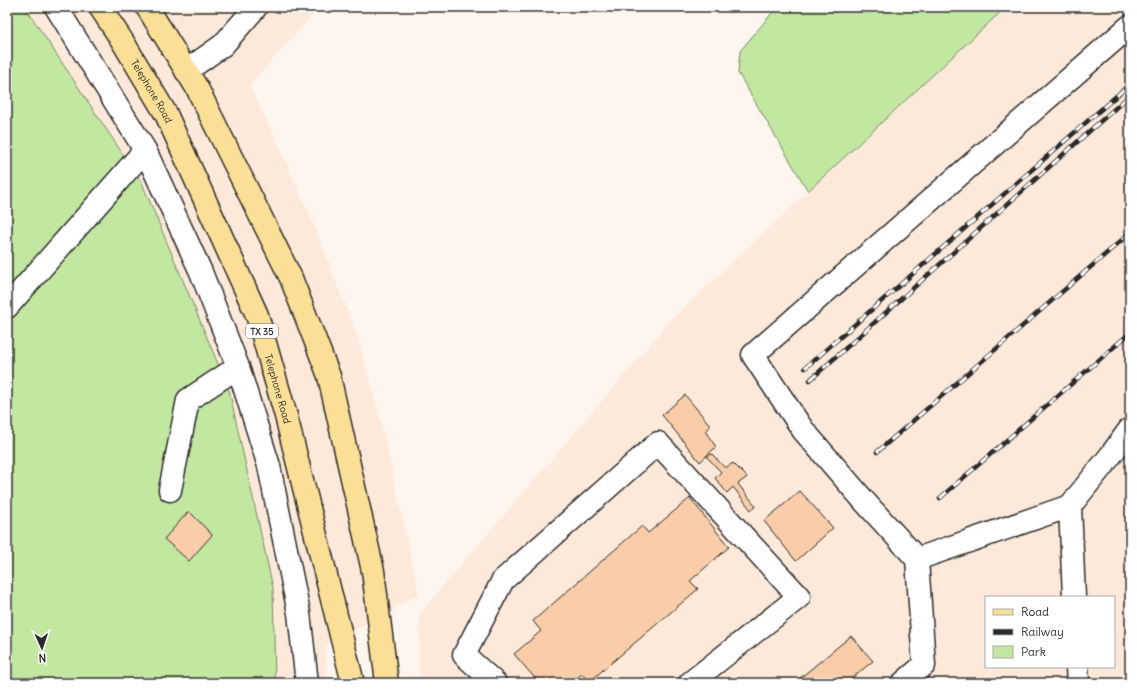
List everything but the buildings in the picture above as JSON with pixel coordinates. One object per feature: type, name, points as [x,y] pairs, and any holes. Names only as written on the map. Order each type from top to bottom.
[{"type":"main road","name":"Telephone Road","points":[[100,7],[123,42],[166,114],[257,315],[286,416],[353,683]]},
{"type":"main road","points":[[147,7],[197,88],[291,278],[329,376],[373,570],[387,683]]},
{"type":"lane","points":[[56,7],[145,150],[202,272],[238,367],[269,466],[299,613],[307,683]]},
{"type":"lane","points":[[186,71],[223,45],[256,7]]},
{"type":"lane","points":[[903,683],[925,674],[917,560],[803,430],[753,355],[1130,26]]},
{"type":"lane","points":[[7,307],[145,150]]},
{"type":"lane","points":[[170,490],[188,400],[238,367]]},
{"type":"lane","points":[[917,560],[1070,506],[1130,429]]},
{"type":"lane","points":[[495,683],[464,655],[504,580],[658,443],[799,597],[690,683]]},
{"type":"lane","points":[[1070,506],[1074,596]]},
{"type":"lane","points":[[1077,668],[1078,683]]},
{"type":"shaded area","points":[[7,7],[320,7],[249,85],[283,155],[313,223],[358,339],[380,417],[419,594],[325,646],[327,683],[7,683]]},
{"type":"shaded area","points":[[1006,7],[1130,7],[1130,683],[419,683],[420,613],[673,318]]},
{"type":"green space","points":[[7,7],[25,7],[142,183],[229,390],[273,588],[275,683],[7,683]]},
{"type":"green space","points":[[777,7],[1006,7],[808,191],[738,73],[740,51]]},
{"type":"railway","points":[[805,368],[1130,84]]},
{"type":"railway","points":[[810,380],[1130,95]]},
{"type":"railway","points":[[877,452],[1130,233]]},
{"type":"railway","points":[[940,498],[1130,333]]}]
